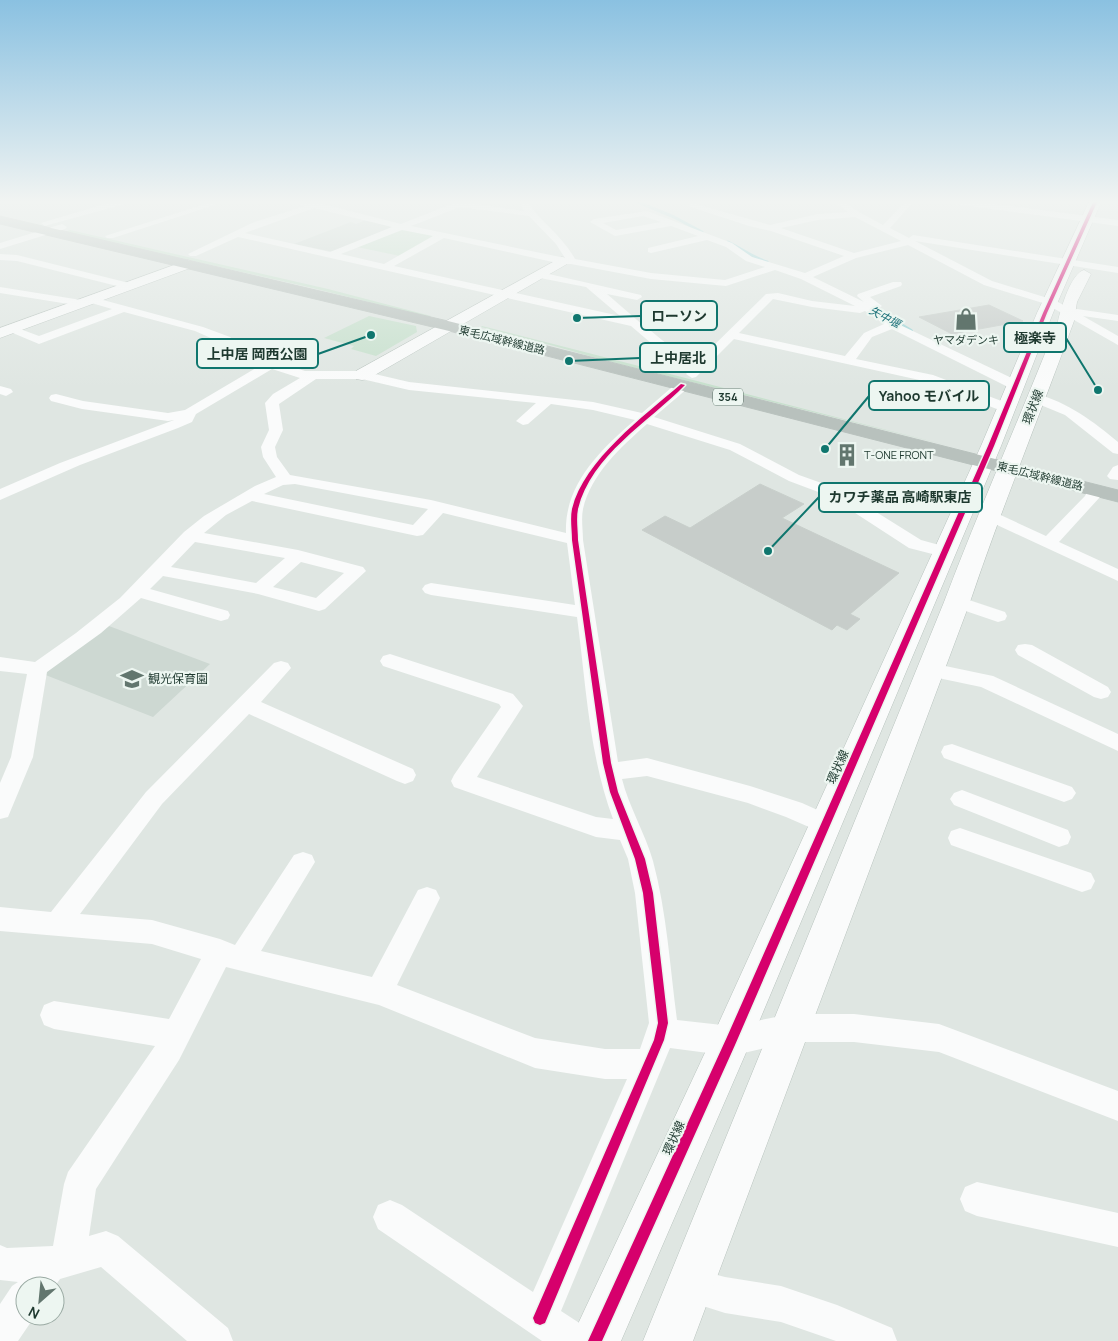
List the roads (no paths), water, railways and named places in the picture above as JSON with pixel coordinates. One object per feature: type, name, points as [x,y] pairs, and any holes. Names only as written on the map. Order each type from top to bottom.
[{"type":"highway","name":"東毛広域幹線道路","points":[[206,263],[688,380],[1117,480]]},
{"type":"highway","name":"東毛広域幹線道路","points":[[688,380],[989,451],[1094,490],[1117,480]]},
{"type":"street","points":[[35,263],[129,286]]},
{"type":"street","points":[[6,331],[129,286],[183,263]]},
{"type":"street","points":[[367,263],[639,327],[672,319]]},
{"type":"street","points":[[385,267],[393,263]]},
{"type":"street","points":[[362,376],[564,263]]},
{"type":"street","points":[[576,263],[652,276],[726,283],[775,267]]},
{"type":"street","points":[[761,263],[807,276],[961,360],[1019,397]]},
{"type":"street","points":[[807,276],[838,263]]},
{"type":"street","points":[[949,263],[988,283],[1059,306],[1118,318]]},
{"type":"street","points":[[1069,263],[1118,270]]},
{"type":"street","name":"環状線","points":[[595,1341],[731,1041],[989,451],[1019,397],[1078,264]]},
{"type":"street","points":[[540,275],[589,286],[669,352],[707,360]]},
{"type":"street","points":[[849,360],[890,313],[862,298],[862,296],[897,284]]},
{"type":"street","points":[[593,289],[637,297]]},
{"type":"street","points":[[0,290],[125,308],[191,327],[226,340],[246,356],[312,376],[362,376],[409,386],[548,400],[593,406],[644,419],[735,447],[794,478],[835,493],[915,544],[944,552]]},
{"type":"street","points":[[540,1318],[649,1064],[663,1023],[648,893],[640,859],[614,792],[609,772],[575,540],[575,509],[592,471],[644,419],[688,380],[770,296],[847,308],[885,319]]},
{"type":"street","points":[[1059,306],[1118,340]]},
{"type":"street","points":[[6,331],[39,340],[125,308]]},
{"type":"street","points":[[731,335],[1019,397],[1052,402],[1097,431],[1118,450]]},
{"type":"street","points":[[928,378],[961,360]]},
{"type":"street","points":[[56,398],[82,405],[168,417],[190,412],[271,364]]},
{"type":"street","points":[[285,479],[270,457],[268,448],[276,430],[272,403],[278,397],[312,376]]},
{"type":"street","points":[[524,421],[548,400]]},
{"type":"street","points":[[0,495],[73,463],[154,434],[187,419],[190,412]]},
{"type":"street","name":"環状線","points":[[668,1341],[958,602],[988,515],[989,451]]},
{"type":"street","points":[[0,664],[38,669],[82,639],[138,590],[206,522],[249,496],[285,479],[296,479],[439,507],[575,540]]},
{"type":"street","points":[[1048,543],[1092,497],[1094,490]]},
{"type":"street","points":[[249,496],[417,531],[439,507]]},
{"type":"street","points":[[988,515],[1118,576]]},
{"type":"street","points":[[159,570],[260,589],[319,605],[357,571],[298,555],[227,540],[190,536]]},
{"type":"street","points":[[260,589],[298,555]]},
{"type":"street","points":[[432,589],[585,612]]},
{"type":"street","points":[[138,590],[221,615]]},
{"type":"street","points":[[958,602],[998,616]]},
{"type":"street","points":[[1025,650],[1101,692]]},
{"type":"street","points":[[390,660],[506,699],[513,706],[462,780],[596,827],[629,831]]},
{"type":"street","points":[[57,924],[154,798],[281,668]]},
{"type":"street","points":[[0,810],[22,757],[38,669]]},
{"type":"street","points":[[931,670],[986,681],[1118,743]]},
{"type":"street","points":[[246,704],[405,774]]},
{"type":"street","points":[[952,752],[1064,793]]},
{"type":"street","points":[[609,772],[647,767],[750,794],[826,824]]},
{"type":"street","points":[[962,800],[1059,837]]},
{"type":"street","points":[[960,838],[1082,881]]},
{"type":"street","points":[[51,1270],[80,1184],[170,1050],[177,1035],[230,955],[303,862]]},
{"type":"street","points":[[379,992],[427,898]]},
{"type":"street","points":[[2,923],[57,924],[152,932],[230,955],[379,992],[535,1053],[605,1064],[649,1064]]},
{"type":"street","points":[[54,1015],[177,1035]]},
{"type":"street","points":[[661,1033],[731,1041],[791,1028],[854,1028],[939,1038],[1118,1106]]},
{"type":"street","points":[[977,1199],[1118,1230]]},
{"type":"street","points":[[390,1217],[574,1341]]},
{"type":"street","points":[[0,1262],[5,1265],[51,1270],[106,1248],[215,1341]]},
{"type":"street","points":[[690,1286],[725,1295],[781,1304],[837,1323],[879,1341]]},
{"type":"street","points":[[0,1335],[15,1314]]},
{"type":"waterway","name":"矢中堰","points":[[881,313],[911,331]]},
{"type":"place","name":"ローソン","points":[[577,318]]},
{"type":"place","name":"ヤマダデンキ","points":[[966,319]]},
{"type":"place","name":"上中居 岡西公園","points":[[371,335]]},
{"type":"place","name":"上中居北","points":[[569,361]]},
{"type":"place","name":"極楽寺","points":[[1098,390]]},
{"type":"place","name":"Yahoo モバイル","points":[[825,449]]},
{"type":"place","name":"T-ONE FRONT","points":[[847,455]]},
{"type":"place","name":"カワチ薬品 高崎駅東店","points":[[768,551]]},
{"type":"place","name":"観光保育園","points":[[132,679]]}]
